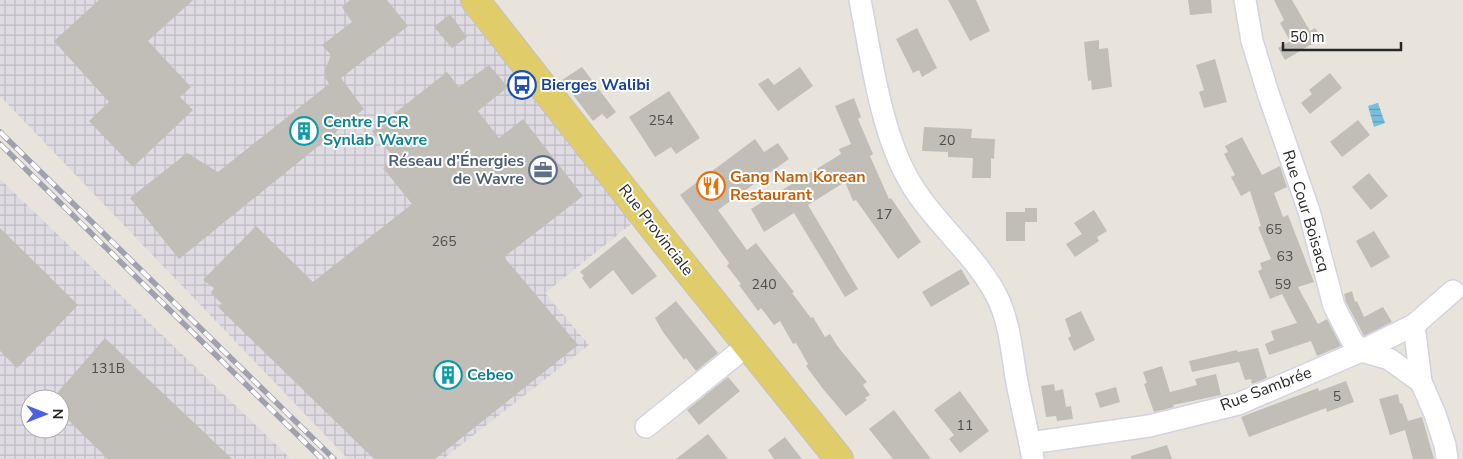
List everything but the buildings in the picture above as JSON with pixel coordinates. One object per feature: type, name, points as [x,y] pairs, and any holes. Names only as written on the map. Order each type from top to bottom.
[{"type":"main road","name":"Rue Provinciale","points":[[476,0],[656,231],[839,459]]},
{"type":"street","points":[[860,0],[884,113],[894,147],[909,181],[940,225],[988,281],[1000,303],[1006,323],[1016,380],[1032,451]]},
{"type":"street","name":"Rue Cour Boisacq","points":[[1245,0],[1255,49],[1308,212],[1334,306],[1352,341],[1362,351]]},
{"type":"street","name":"Rue Sambrée","points":[[1032,451],[1149,426],[1238,404],[1362,351],[1414,325],[1452,292]]},
{"type":"street","points":[[1414,325],[1421,382],[1446,445],[1447,459]]},
{"type":"street","points":[[646,427],[748,345]]},
{"type":"street","points":[[1362,351],[1389,358],[1421,382]]},
{"type":"shaded area","points":[[0,0],[459,0],[635,221],[545,293],[589,345],[443,459],[348,459],[0,96]]},
{"type":"shaded area","points":[[0,179],[291,459],[0,459]]},
{"type":"water","points":[[1378,103],[1385,123],[1374,127],[1368,106]]},
{"type":"railway","points":[[0,132],[334,459]]},
{"type":"railway","points":[[0,144],[322,459]]},
{"type":"place","name":"Bierges Walibi","points":[[522,85]]},
{"type":"place","name":"Centre PCR Synlab Wavre","points":[[304,131]]},
{"type":"place","name":"Réseau d’Énergies de Wavre","points":[[543,170]]},
{"type":"place","name":"Gang Nam Korean Restaurant","points":[[711,186]]},
{"type":"place","name":"Cebeo","points":[[448,375]]}]
